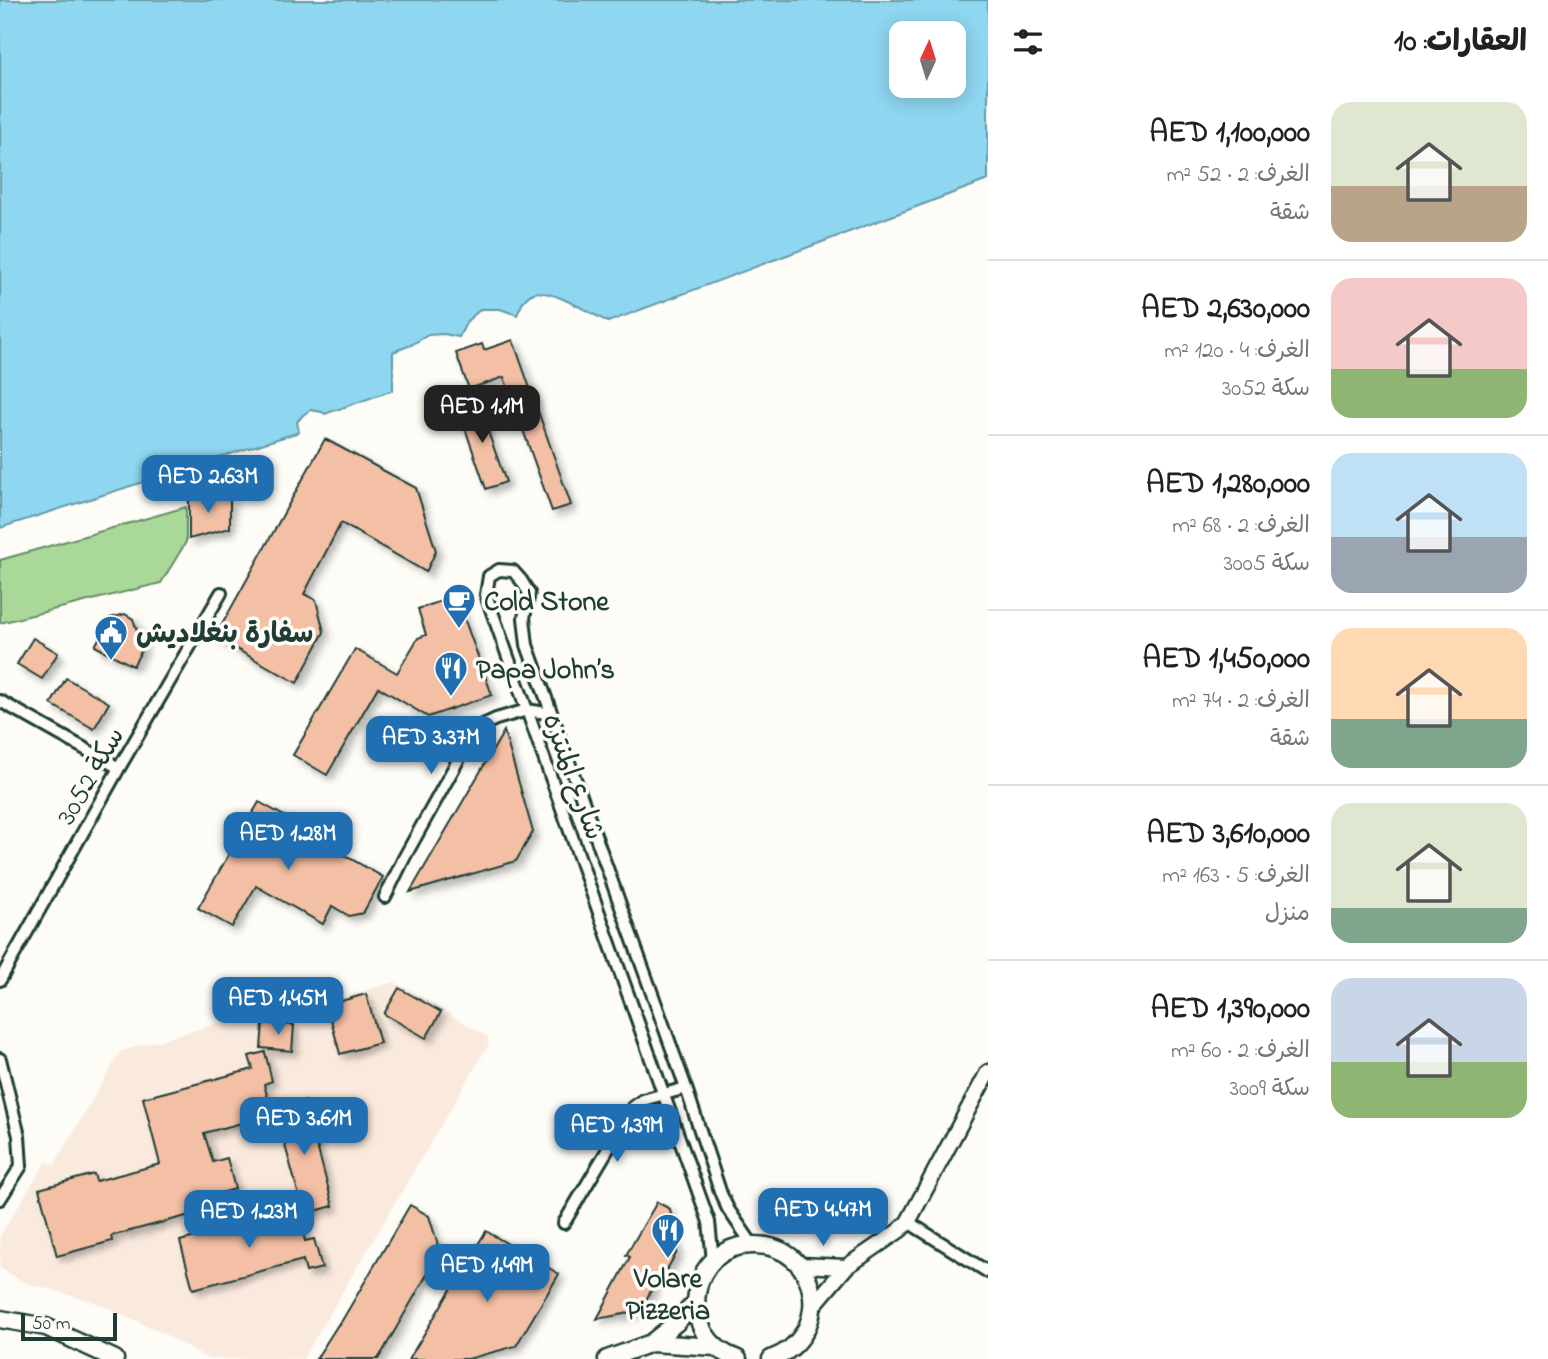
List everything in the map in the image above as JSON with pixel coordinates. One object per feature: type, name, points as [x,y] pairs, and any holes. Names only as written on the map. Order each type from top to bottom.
[{"type":"main road","points":[[729,1355],[707,1338],[701,1328],[695,1303],[700,1281],[713,1262],[731,1249],[752,1244],[783,1252],[799,1265],[810,1284],[813,1306],[801,1359]]},
{"type":"main road","points":[[607,1359],[651,1343],[677,1323],[695,1303]]},
{"type":"main road","points":[[0,1319],[46,1327],[115,1359]]},
{"type":"main road","points":[[771,1359],[791,1349],[807,1329]]},
{"type":"main road","points":[[651,1343],[729,1355]]},
{"type":"street","name":"شارع المنتزه","points":[[713,1262],[709,1222],[486,595],[489,576],[499,570],[513,571],[529,593],[524,618],[527,645],[728,1209],[752,1244]]},
{"type":"street","name":"سكة 3052","points":[[0,980],[221,593]]},
{"type":"street","points":[[0,701],[119,768]]},
{"type":"street","points":[[385,897],[472,735],[483,725],[496,719],[527,710],[552,714]]},
{"type":"street","points":[[550,774],[571,766]]},
{"type":"street","points":[[0,1059],[19,1136],[21,1166],[0,1199]]},
{"type":"street","points":[[813,1306],[846,1267],[904,1226],[988,1072]]},
{"type":"street","points":[[564,1223],[633,1107],[643,1100],[686,1088]]},
{"type":"street","points":[[904,1226],[988,1272]]},
{"type":"street","points":[[799,1265],[846,1267]]},
{"type":"shaded area","points":[[395,982],[488,1037],[489,1044],[303,1359],[208,1359],[159,1331],[94,1302],[23,1282],[0,1268],[0,1236],[46,1161],[54,1165],[121,1051],[291,1003],[299,1009]]},
{"type":"green space","points":[[186,507],[186,542],[161,583],[0,623],[0,560]]},
{"type":"water","points":[[0,0],[988,0],[988,180],[608,322],[560,298],[541,292],[528,297],[517,315],[500,309],[481,309],[467,321],[459,337],[428,335],[393,352],[393,390],[325,414],[310,410],[297,422],[299,432],[0,528]]},
{"type":"building","points":[[513,340],[571,505],[552,511],[504,377],[469,389],[456,353],[482,344],[484,350]]},
{"type":"building","points":[[477,401],[506,482],[486,489],[458,408]]},
{"type":"building","points":[[325,439],[416,488],[436,551],[426,572],[341,523],[304,594],[316,600],[324,632],[297,683],[215,637]]},
{"type":"building","points":[[189,492],[230,499],[230,528],[189,539]]},
{"type":"building","points":[[456,596],[492,695],[428,717],[378,687],[327,775],[293,755],[355,649],[397,673],[418,638],[426,635],[418,609]]},
{"type":"building","points":[[125,614],[133,619],[143,648],[133,666],[95,646],[110,618]]},
{"type":"building","points":[[33,638],[58,653],[42,679],[17,664]]},
{"type":"building","points":[[66,678],[109,703],[94,729],[51,704]]},
{"type":"building","points":[[504,731],[533,832],[516,861],[410,892]]},
{"type":"building","points":[[259,802],[293,821],[291,825],[383,877],[363,913],[349,916],[332,906],[323,924],[256,886],[232,927],[198,908]]},
{"type":"building","points":[[399,988],[441,1012],[426,1038],[384,1014]]},
{"type":"building","points":[[366,994],[380,1043],[340,1054],[327,1005]]},
{"type":"building","points":[[263,1023],[294,1025],[292,1051],[261,1048]]},
{"type":"building","points":[[265,1052],[272,1081],[264,1084],[272,1115],[204,1133],[213,1162],[227,1158],[235,1189],[221,1193],[224,1206],[111,1236],[112,1241],[57,1256],[39,1189],[94,1174],[96,1181],[160,1164],[143,1098],[253,1069],[249,1056]]},
{"type":"building","points":[[305,1101],[333,1206],[304,1214],[275,1109]]},
{"type":"building","points":[[657,1202],[670,1209],[677,1252],[663,1276],[660,1274],[640,1311],[597,1319],[630,1257],[626,1255]]},
{"type":"building","points":[[410,1205],[429,1216],[440,1252],[383,1351],[378,1359],[316,1359],[340,1324]]},
{"type":"building","points":[[297,1210],[305,1241],[314,1239],[322,1268],[306,1272],[303,1260],[193,1289],[180,1241]]},
{"type":"building","points":[[486,1231],[559,1274],[516,1346],[468,1359],[409,1359]]},
{"type":"place","name":"Cold Stone","points":[[459,630]]},
{"type":"place","name":"سفارة بنغلاديش","points":[[111,662]]},
{"type":"place","name":"Papa John’s","points":[[451,698]]},
{"type":"place","name":"Volare Pizzeria","points":[[668,1260]]}]
